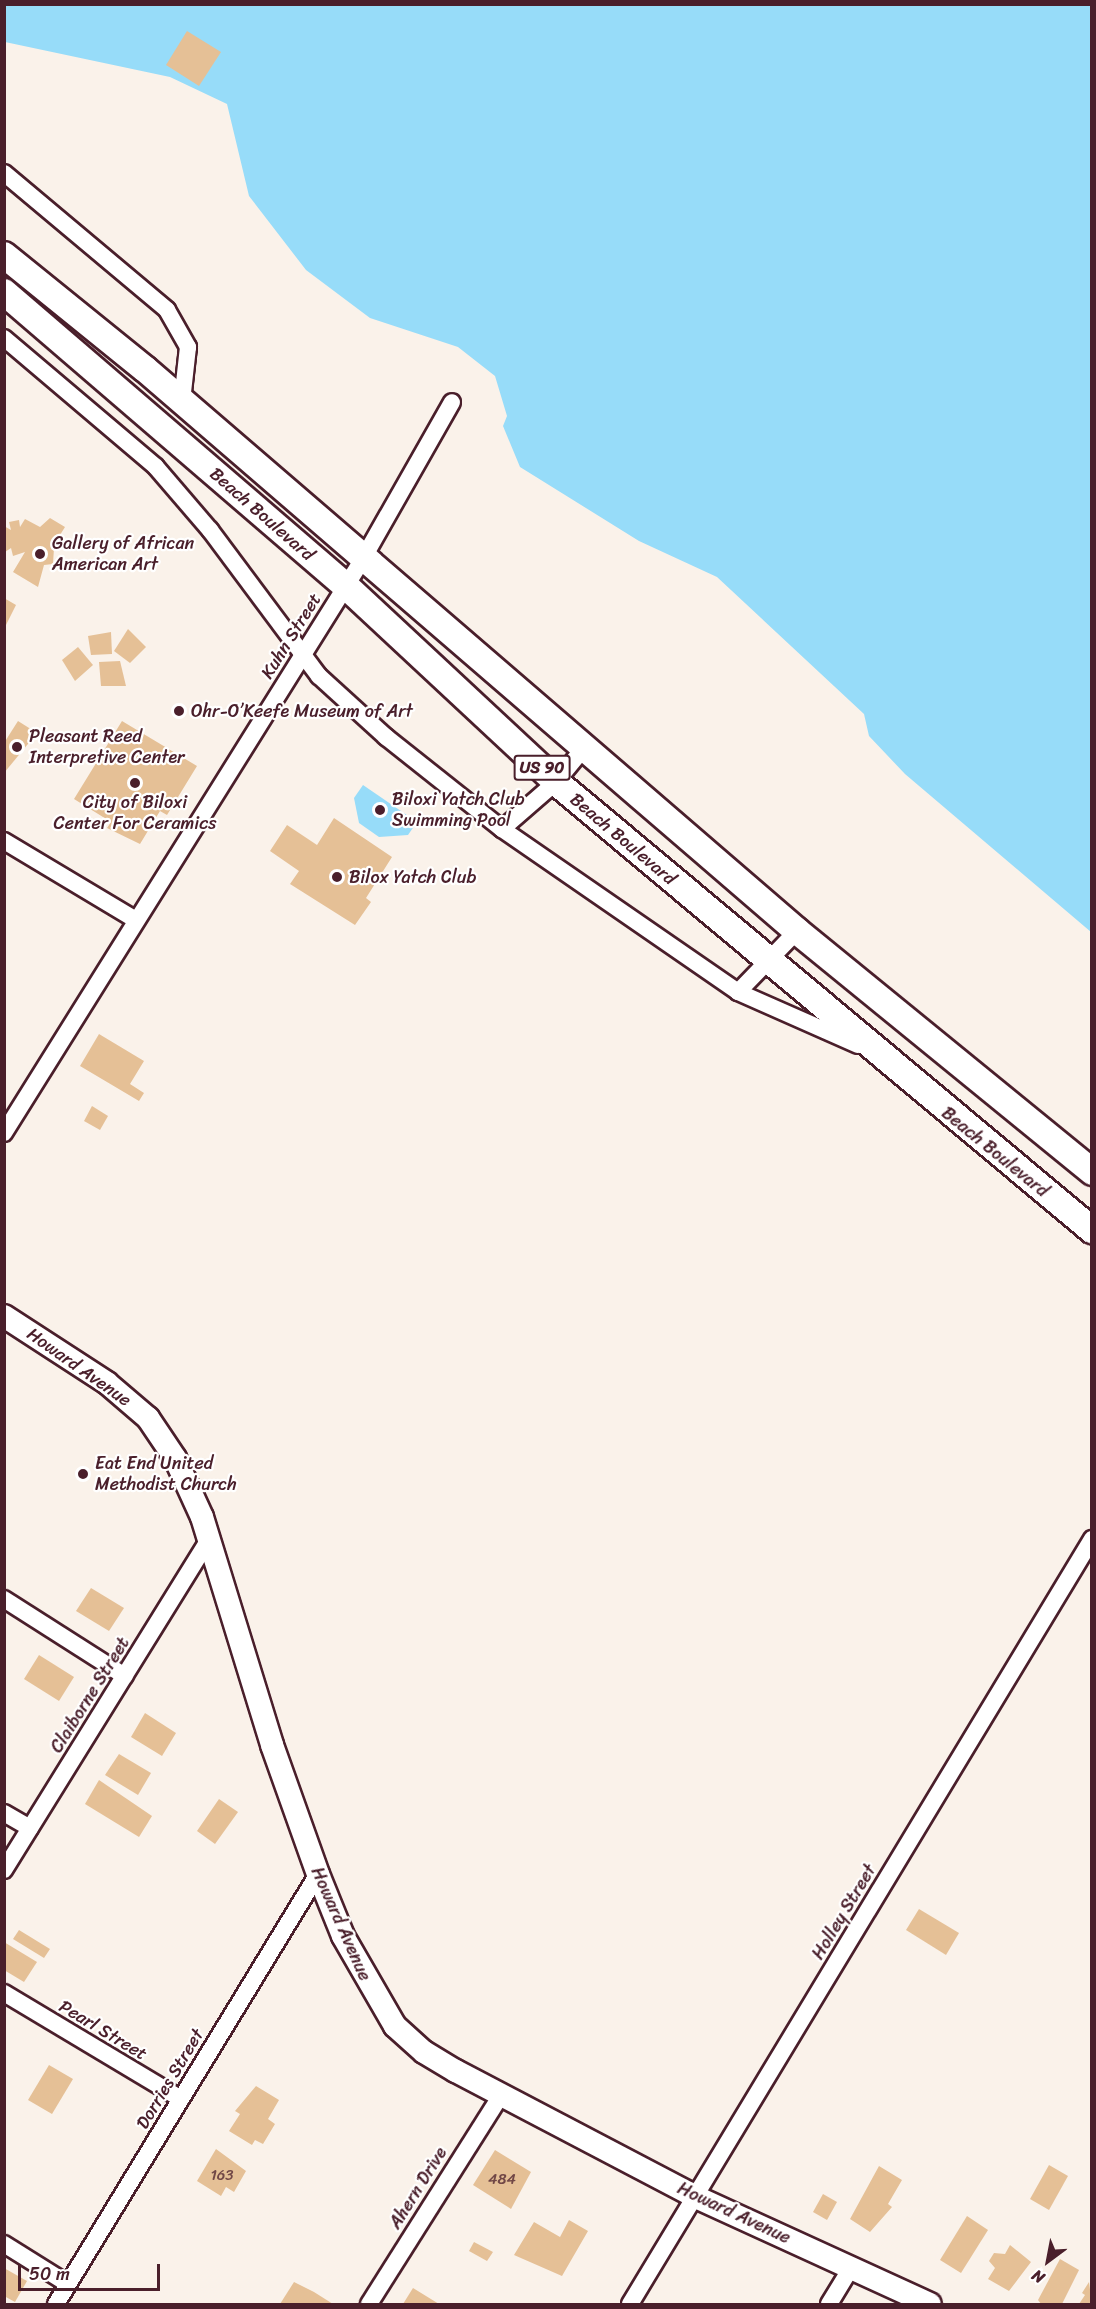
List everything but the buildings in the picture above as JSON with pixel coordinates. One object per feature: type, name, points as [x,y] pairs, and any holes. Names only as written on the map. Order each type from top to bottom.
[{"type":"main road","name":"Beach Boulevard","points":[[4,255],[182,401],[364,556],[583,749],[797,931],[1092,1172]]},
{"type":"main road","name":"Beach Boulevard","points":[[4,292],[346,586],[556,782],[879,1056],[1092,1230]]},
{"type":"main road","name":"Howard Avenue","points":[[4,1316],[107,1383],[148,1418],[188,1481],[209,1540],[272,1745],[318,1874],[343,1936],[395,2026],[424,2052],[696,2197],[930,2304]]},
{"type":"street","points":[[4,173],[167,310],[188,347],[182,401]]},
{"type":"street","points":[[4,338],[156,467],[302,654],[338,696],[502,829],[738,992],[879,1056]]},
{"type":"street","name":"Kuhn Street","points":[[4,1133],[346,586],[452,402]]},
{"type":"street","points":[[502,829],[556,782],[583,749]]},
{"type":"street","points":[[4,841],[136,920]]},
{"type":"street","points":[[738,992],[797,931]]},
{"type":"street","name":"Holley Street","points":[[630,2304],[1092,1539]]},
{"type":"street","name":"Claiborne Street","points":[[4,1870],[209,1540]]},
{"type":"street","points":[[4,1599],[124,1676]]},
{"type":"street","points":[[4,1813],[30,1828]]},
{"type":"street","name":"Dorries Street","points":[[56,2304],[318,1874]]},
{"type":"street","name":"Pearl Street","points":[[4,1993],[181,2099]]},
{"type":"street","name":"Ahern Drive","points":[[369,2304],[502,2094]]},
{"type":"street","points":[[4,2244],[68,2284]]},
{"type":"street","points":[[829,2304],[851,2268]]},
{"type":"water","points":[[5,4],[1091,5],[1091,932],[905,774],[869,736],[864,714],[717,577],[639,541],[520,467],[503,426],[507,416],[495,376],[458,347],[370,318],[306,270],[249,196],[227,104],[170,77],[5,42]]},
{"type":"water","name":"Biloxi Yatch Club Swimming Pool","points":[[363,785],[417,822],[408,835],[379,837],[359,823],[354,798]]},
{"type":"place","name":"Gallery of African American Art","points":[[40,554]]},
{"type":"place","name":"Ohr-O’Keefe Museum of Art","points":[[179,711]]},
{"type":"place","name":"Pleasant Reed Interpretive Center","points":[[17,747]]},
{"type":"place","name":"City of Biloxi Center For Ceramics","points":[[135,783]]},
{"type":"place","name":"Biloxi Yatch Club Swimming Pool","points":[[380,810]]},
{"type":"place","name":"Bilox Yatch Club","points":[[337,877]]},
{"type":"place","name":"Eat End United Methodist Church","points":[[83,1474]]}]
